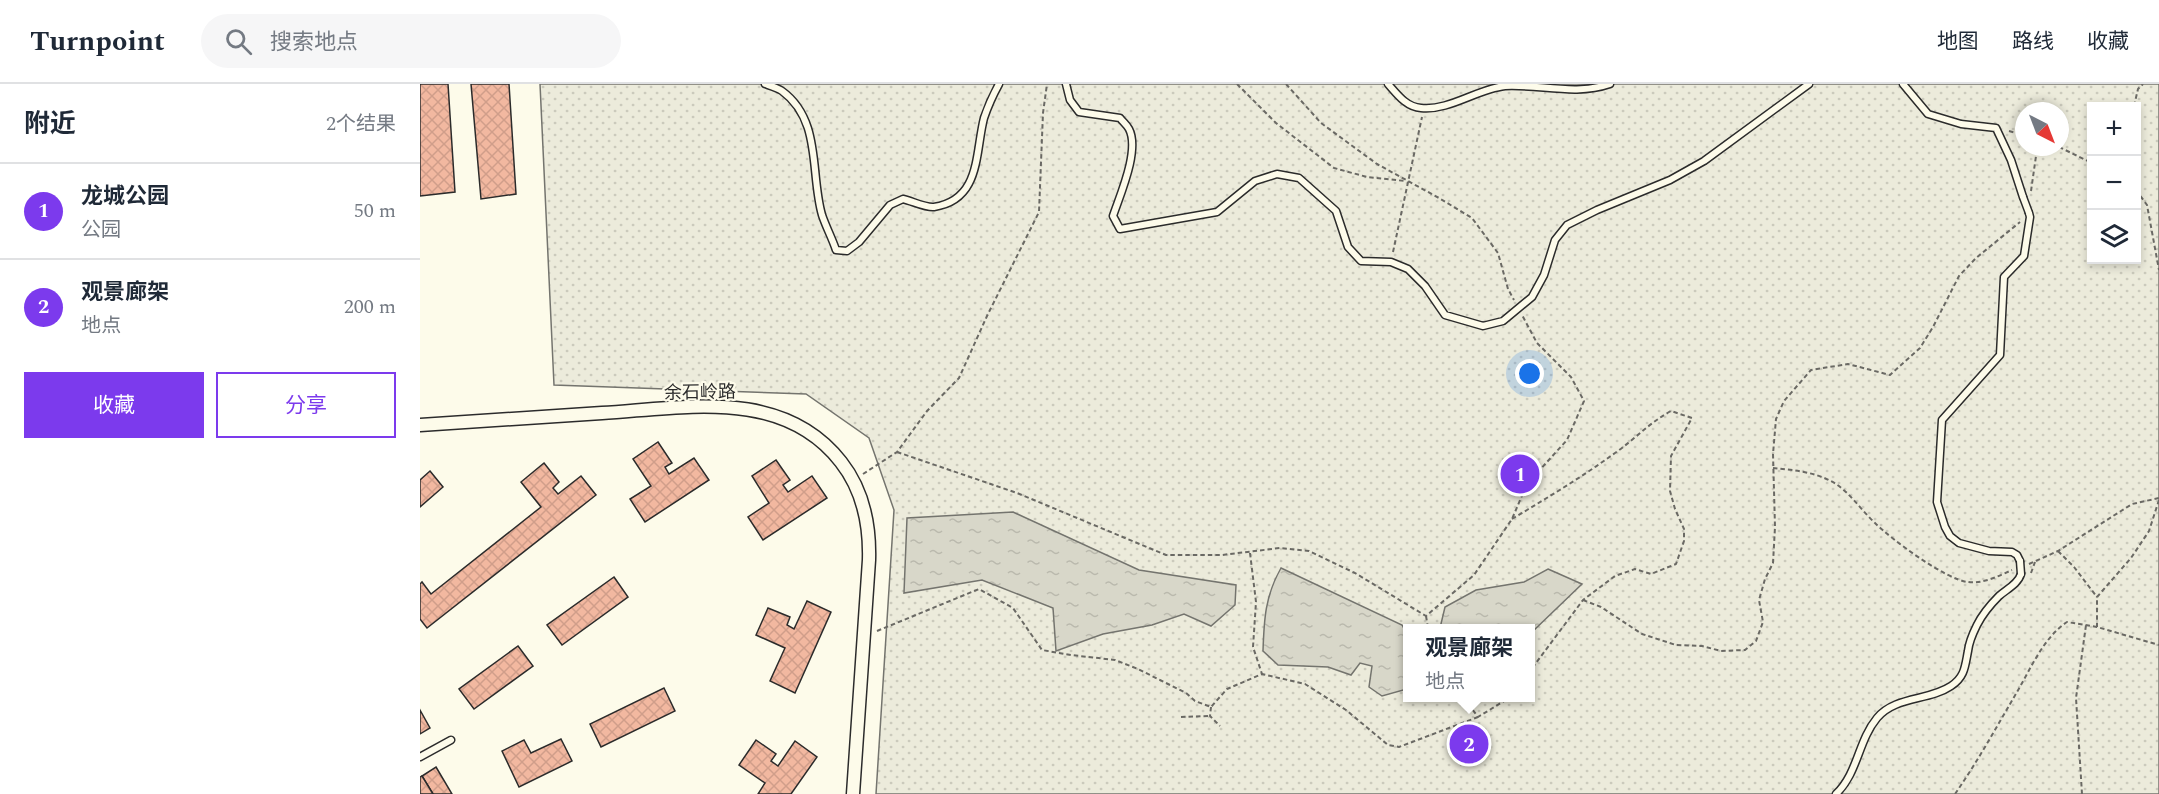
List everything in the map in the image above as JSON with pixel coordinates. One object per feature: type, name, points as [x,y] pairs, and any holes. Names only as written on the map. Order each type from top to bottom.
[{"type":"street","name":"余石岭路","points":[[420,425],[707,407],[743,409],[778,416],[809,431],[835,454],[853,481],[865,511],[870,544],[853,794]]},
{"type":"lane","points":[[765,84],[782,91],[803,114],[813,145],[814,171],[822,215],[836,250],[847,251],[859,242],[890,205],[903,199],[933,208],[957,199],[973,179],[984,119],[992,95],[999,84]]},
{"type":"lane","points":[[1066,84],[1070,100],[1079,112],[1120,118],[1130,131],[1129,172],[1113,216],[1120,229],[1217,212],[1256,181],[1277,174],[1299,178],[1336,211],[1348,247],[1361,261],[1390,262],[1408,269],[1425,286],[1445,315],[1483,326],[1503,321],[1532,297],[1544,275],[1555,240],[1567,225],[1670,180],[1704,160],[1809,84]]},
{"type":"lane","points":[[1388,84],[1407,103],[1423,108],[1443,105],[1507,86],[1573,89],[1610,84]]},
{"type":"lane","points":[[1836,794],[1845,786],[1865,737],[1878,717],[1898,703],[1948,688],[1958,681],[1965,669],[1969,645],[1977,624],[1991,604],[2016,583],[2021,574],[2020,561],[2012,552],[1989,551],[1959,543],[1950,536],[1937,502],[1942,420],[2000,355],[2004,277],[2024,256],[2030,217],[2011,160],[1996,129],[1961,124],[1928,114],[1903,84]]},
{"type":"lane","points":[[420,758],[451,740]]},
{"type":"path","points":[[853,481],[897,452],[927,411],[959,378],[1039,212],[1043,113],[1047,84]]},
{"type":"path","points":[[1237,84],[1276,123],[1334,168],[1367,177],[1408,181]]},
{"type":"path","points":[[2135,102],[2138,89],[2143,84]]},
{"type":"path","points":[[1390,262],[1423,108]]},
{"type":"path","points":[[1996,129],[2015,133]]},
{"type":"path","points":[[2069,152],[2087,161]]},
{"type":"path","points":[[2025,199],[2037,156]]},
{"type":"path","points":[[2141,197],[2147,205],[2159,270]]},
{"type":"path","points":[[1582,600],[1601,607],[1642,634],[1676,645],[1702,646],[1721,651],[1745,650],[1756,641],[1763,622],[1759,600],[1764,579],[1773,563],[1775,527],[1773,468],[1776,419],[1784,401],[1811,370],[1848,363],[1890,375],[1920,348],[1959,276],[1976,258],[2020,221]]},
{"type":"path","points":[[1512,519],[1573,483],[1618,451],[1652,421],[1671,411],[1692,418],[1671,456],[1670,491],[1684,529],[1684,541],[1676,564],[1651,574],[1635,569],[1615,576],[1582,600],[1535,664]]},
{"type":"path","points":[[897,452],[1017,494],[1166,555],[1222,555],[1280,548],[1309,551],[1355,573],[1426,616],[1427,624]]},
{"type":"path","points":[[1773,468],[1819,476],[1837,485]]},
{"type":"path","points":[[2097,597],[2131,558],[2149,531],[2159,500]]},
{"type":"path","points":[[2058,551],[2074,567],[2097,597],[2097,627]]},
{"type":"path","points":[[1250,552],[1256,602],[1253,647],[1262,674]]},
{"type":"path","points":[[1426,616],[1474,575]]},
{"type":"path","points":[[864,636],[979,589],[1013,608],[1042,650],[1115,660],[1138,669],[1186,693],[1195,701],[1211,707]]},
{"type":"path","points":[[1955,794],[1973,768],[2029,670],[2057,629],[2067,622],[2097,627],[2159,645]]},
{"type":"path","points":[[2082,794],[2076,698],[2086,625]]},
{"type":"path","points":[[1210,716],[1211,707],[1227,689],[1262,674],[1305,684],[1346,710],[1388,745],[1399,747],[1478,717],[1502,702]]},
{"type":"path","points":[[1467,702],[1478,717]]},
{"type":"path","points":[[1181,717],[1210,716],[1220,726]]},
{"type":"shaded area","points":[[540,84],[2159,84],[2159,794],[876,794],[894,510],[869,438],[806,394],[554,385]]},
{"type":"water","points":[[1013,512],[1139,570],[1236,585],[1235,605],[1211,626],[1184,614],[1152,625],[1103,634],[1056,651],[1053,608],[982,580],[904,593],[907,518]]},
{"type":"water","points":[[1281,568],[1402,625],[1403,690],[1382,696],[1369,687],[1372,666],[1360,663],[1351,675],[1328,667],[1278,665],[1263,651],[1265,618]]},
{"type":"water","points":[[1548,569],[1582,584],[1535,629],[1535,624],[1441,624],[1445,607],[1476,590],[1524,582]]},
{"type":"building","points":[[420,84],[448,84],[455,192],[420,196]]},
{"type":"building","points":[[471,84],[509,84],[516,194],[481,199]]},
{"type":"building","points":[[658,442],[672,463],[665,467],[669,474],[694,458],[709,480],[645,522],[630,499],[651,486],[633,459]]},
{"type":"building","points":[[776,460],[790,480],[783,485],[788,492],[812,476],[827,498],[763,540],[748,517],[769,503],[752,476]]},
{"type":"building","points":[[544,463],[559,482],[553,488],[558,494],[581,476],[596,495],[427,628],[420,619],[420,584],[422,582],[431,594],[541,507],[521,482]]},
{"type":"building","points":[[430,471],[443,487],[420,507],[420,480]]},
{"type":"building","points":[[614,577],[628,597],[562,645],[547,625]]},
{"type":"building","points":[[807,601],[831,612],[795,693],[770,681],[785,648],[756,635],[768,608],[790,617],[787,625],[794,629]]},
{"type":"building","points":[[518,646],[533,666],[474,709],[459,689]]},
{"type":"building","points":[[664,688],[675,711],[601,747],[590,724]]},
{"type":"building","points":[[420,710],[430,728],[420,734]]},
{"type":"building","points":[[561,739],[572,761],[519,787],[502,751],[524,740],[531,753]]},
{"type":"building","points":[[756,740],[776,754],[771,761],[778,766],[795,741],[817,757],[791,794],[758,794],[765,783],[739,765]]},
{"type":"building","points":[[436,767],[452,794],[433,794],[422,776]]},
{"type":"building","points":[[422,776],[433,794],[420,794],[420,777]]},
{"type":"place","name":"龙城公园","points":[[1520,474]]},
{"type":"place","name":"观景廊架","points":[[1469,744]]}]
